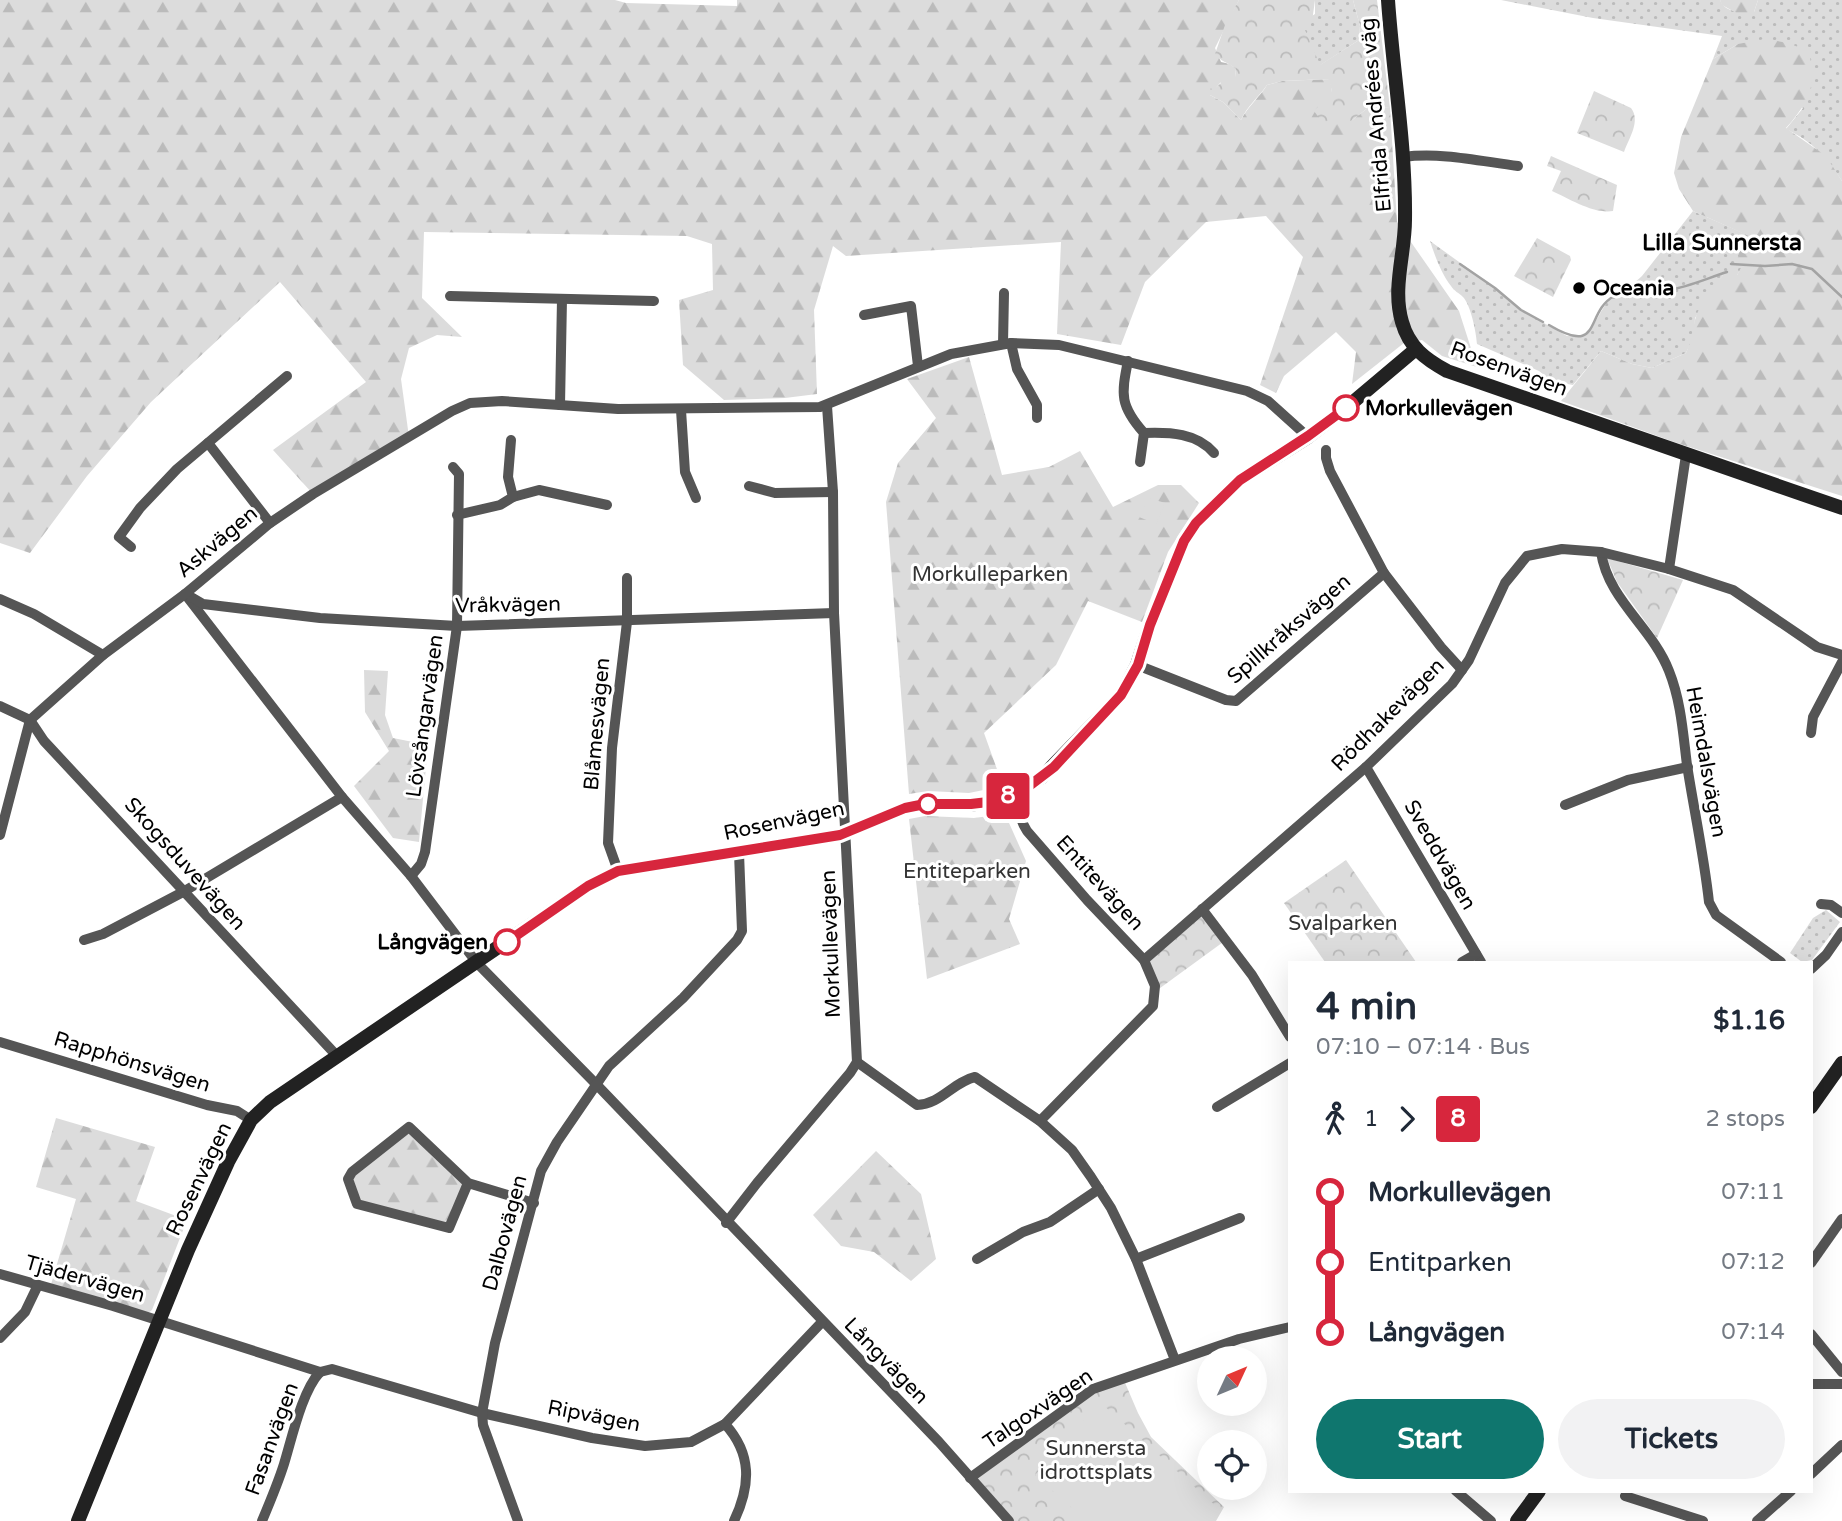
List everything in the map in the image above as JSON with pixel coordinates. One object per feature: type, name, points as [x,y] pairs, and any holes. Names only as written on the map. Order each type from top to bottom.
[{"type":"street","name":"Elfrida Andrées väg","points":[[1388,0],[1403,157],[1405,222],[1398,296],[1403,326],[1416,349]]},
{"type":"street","points":[[1403,157],[1415,153],[1444,155],[1518,166]]},
{"type":"street","points":[[1004,293],[1007,344],[1037,405],[1037,418]]},
{"type":"street","points":[[450,296],[654,301]]},
{"type":"street","points":[[560,405],[562,299]]},
{"type":"street","points":[[864,315],[911,306],[918,366]]},
{"type":"street","points":[[827,406],[951,354],[1007,344],[1059,345],[1247,391],[1268,401],[1308,436]]},
{"type":"street","name":"Rosenvägen","points":[[78,1521],[159,1321],[228,1161],[251,1120],[270,1102],[588,886],[618,871],[840,835],[905,808],[925,804],[971,804],[1002,799],[1042,777],[1113,706],[1138,665],[1150,625],[1184,541],[1196,523],[1240,480],[1346,408],[1416,349],[1422,357],[1447,371],[1842,508]]},
{"type":"street","points":[[1128,361],[1124,404],[1144,433],[1140,462]]},
{"type":"street","points":[[131,547],[119,537],[140,508],[177,469],[288,376]]},
{"type":"street","name":"Askvägen","points":[[30,720],[103,655],[185,594],[270,523],[313,494],[470,403],[502,401],[681,410],[827,406]]},
{"type":"street","name":"Morkullevägen","points":[[827,406],[833,492],[834,613],[851,986],[857,1062]]},
{"type":"street","points":[[681,410],[685,472],[696,498]]},
{"type":"street","points":[[1144,433],[1172,432],[1205,443],[1214,453]]},
{"type":"street","points":[[510,440],[508,477],[513,497]]},
{"type":"street","points":[[208,443],[270,523]]},
{"type":"street","points":[[1326,450],[1330,471],[1384,573],[1441,648],[1462,670]]},
{"type":"street","points":[[1669,569],[1686,455]]},
{"type":"street","name":"Lövsångarvägen","points":[[411,876],[421,864],[425,852],[457,626],[458,474],[453,467]]},
{"type":"street","points":[[749,486],[775,493],[833,492]]},
{"type":"street","points":[[457,516],[500,505],[513,497],[539,490],[607,505]]},
{"type":"street","name":"Rödhakevägen","points":[[1144,960],[1366,767],[1452,684],[1469,660],[1505,583],[1527,556],[1562,549],[1601,552],[1669,569],[1733,590],[1817,647],[1842,655]]},
{"type":"street","name":"Heimdalsvägen","points":[[1601,552],[1604,570],[1611,586],[1657,649],[1668,669],[1681,709],[1709,902],[1716,915],[1780,961]]},
{"type":"street","name":"Spillkråksvägen","points":[[1138,665],[1226,700],[1236,701],[1249,693],[1384,573]]},
{"type":"street","name":"Blåmesvägen","points":[[618,871],[608,843],[612,748],[627,622],[627,578]]},
{"type":"street","name":"Vråkvägen","points":[[185,594],[203,604],[320,618],[457,626],[834,613]]},
{"type":"street","name":"Långvägen","points":[[185,594],[342,797],[411,876],[477,963],[939,1443],[1009,1521]]},
{"type":"street","points":[[0,599],[34,614],[103,655]]},
{"type":"street","points":[[1811,733],[1813,717],[1842,662]]},
{"type":"street","name":"Skogsduvevägen","points":[[0,706],[30,720],[44,741],[337,1056]]},
{"type":"street","points":[[0,835],[30,720]]},
{"type":"street","points":[[1565,805],[1628,780],[1688,766]]},
{"type":"street","name":"Sveddvägen","points":[[1366,767],[1478,958]]},
{"type":"street","name":"Entitevägen","points":[[1019,791],[1018,810],[1027,831],[1144,960]]},
{"type":"street","points":[[84,940],[103,934],[183,892],[342,797]]},
{"type":"street","name":"Dalbovägen","points":[[518,1521],[483,1425],[482,1413],[495,1343],[541,1171],[609,1066],[683,998],[737,940],[742,931],[738,853]]},
{"type":"street","points":[[1821,904],[1828,903],[1842,913]]},
{"type":"street","points":[[1202,909],[1252,975],[1288,1034]]},
{"type":"street","points":[[1813,968],[1842,932]]},
{"type":"street","points":[[1040,1121],[1153,1006],[1155,986],[1144,960]]},
{"type":"street","name":"Rapphönsvägen","points":[[0,1042],[207,1105],[237,1111],[251,1120]]},
{"type":"street","points":[[726,1223],[857,1062],[917,1105],[937,1101],[967,1079],[975,1077],[1040,1121],[1072,1150],[1111,1208],[1136,1259],[1175,1360]]},
{"type":"street","points":[[1813,1104],[1842,1063]]},
{"type":"street","points":[[1216,1107],[1288,1064]]},
{"type":"street","points":[[468,1183],[449,1227],[357,1204],[348,1179],[352,1172],[409,1127],[468,1183],[534,1203]]},
{"type":"street","points":[[977,1259],[1023,1232],[1050,1222],[1099,1189]]},
{"type":"street","points":[[1136,1259],[1240,1218]]},
{"type":"street","points":[[1813,1260],[1842,1219]]},
{"type":"street","name":"Tjädervägen","points":[[0,1274],[320,1372]]},
{"type":"street","points":[[0,1338],[25,1312],[38,1285]]},
{"type":"street","name":"Ripvägen","points":[[320,1372],[328,1368],[482,1413],[592,1438],[645,1446],[691,1442],[725,1424],[822,1322]]},
{"type":"street","name":"Talgoxvägen","points":[[970,1478],[1093,1390],[1239,1339],[1288,1327]]},
{"type":"street","points":[[1813,1336],[1842,1372]]},
{"type":"street","name":"Fasanvägen","points":[[262,1521],[298,1418],[311,1385],[320,1372]]},
{"type":"street","points":[[1813,1384],[1842,1384]]},
{"type":"street","points":[[725,1424],[736,1437],[745,1455],[747,1486],[734,1521]]},
{"type":"street","points":[[1813,1472],[1842,1445]]},
{"type":"street","points":[[1458,1493],[1491,1521]]},
{"type":"street","points":[[1517,1521],[1538,1493]]},
{"type":"street","points":[[1757,1521],[1789,1493]]},
{"type":"street","points":[[1625,1496],[1703,1521]]},
{"type":"green space","points":[[0,0],[615,0],[626,3],[737,6],[737,0],[1239,0],[1215,48],[1221,62],[1236,69],[1235,77],[1225,77],[1210,95],[1223,102],[1241,120],[1267,85],[1282,81],[1330,79],[1332,92],[1351,121],[1369,107],[1390,108],[1397,222],[1459,311],[1477,367],[1442,356],[1422,340],[1404,343],[1352,384],[1356,352],[1336,332],[1284,376],[1276,393],[1260,385],[1303,257],[1266,216],[1206,222],[1145,282],[1121,345],[1057,334],[1061,242],[846,256],[833,246],[814,310],[817,394],[724,400],[683,365],[679,300],[713,290],[712,244],[687,236],[424,232],[422,298],[462,337],[437,335],[409,348],[401,379],[409,437],[313,494],[273,450],[366,382],[280,282],[151,402],[87,476],[30,553],[0,543]]},
{"type":"green space","points":[[1239,0],[1315,0],[1312,22],[1302,23],[1320,65],[1359,40],[1360,26],[1353,0],[1377,0],[1390,108],[1369,107],[1351,121],[1325,126],[1314,111],[1332,92],[1329,79],[1282,81],[1267,85],[1241,120],[1223,102],[1210,95],[1206,88],[1214,89],[1221,83],[1218,80],[1219,75],[1235,77],[1236,69],[1215,54],[1225,25]]},
{"type":"green space","points":[[1315,0],[1353,0],[1360,26],[1359,40],[1319,66],[1301,23],[1315,14]]},
{"type":"green space","points":[[1501,0],[1720,0],[1730,10],[1754,12],[1758,0],[1842,0],[1842,181],[1818,151],[1786,129],[1803,108],[1738,44],[1713,59],[1722,36],[1593,18]]},
{"type":"green space","points":[[1720,0],[1758,0],[1754,12],[1747,19],[1722,5]]},
{"type":"green space","points":[[1765,39],[1788,43],[1808,51],[1812,83],[1806,101],[1786,128],[1826,156],[1842,181],[1842,496],[1674,442],[1561,401],[1601,351],[1632,364],[1652,368],[1686,353],[1703,302],[1723,275],[1737,275],[1744,263],[1734,262],[1739,256],[1739,247],[1749,236],[1693,211],[1679,189],[1674,173],[1681,137],[1713,59],[1738,44]]},
{"type":"green space","points":[[1594,91],[1631,108],[1634,113],[1633,130],[1624,152],[1577,133]]},
{"type":"green space","points":[[1551,156],[1617,185],[1613,211],[1590,208],[1552,191],[1561,171],[1547,166]]},
{"type":"green space","points":[[1693,211],[1750,236],[1739,247],[1739,256],[1745,263],[1737,275],[1723,275],[1695,318],[1694,335],[1686,353],[1652,368],[1632,364],[1601,351],[1573,385],[1551,381],[1539,371],[1477,344],[1468,306],[1444,276],[1430,241],[1521,310],[1567,336],[1583,336],[1591,329],[1608,300],[1624,292],[1642,276]]},
{"type":"green space","points":[[1537,238],[1570,256],[1571,260],[1553,297],[1514,276]]},
{"type":"green space","points":[[1669,314],[1687,333],[1677,342],[1659,323]]},
{"type":"green space","name":"Morkulleparken","points":[[969,357],[1002,475],[1049,467],[1080,451],[1113,507],[1158,485],[1181,485],[1199,503],[1168,552],[1142,622],[1088,601],[1056,665],[984,733],[1003,786],[969,793],[928,791],[909,794],[886,502],[898,463],[936,418],[907,379]]},
{"type":"green space","points":[[1149,498],[1165,503],[1156,524],[1139,517]]},
{"type":"green space","points":[[1607,558],[1683,580],[1657,638],[1617,582]]},
{"type":"green space","points":[[364,670],[388,671],[385,715],[393,738],[428,745],[419,842],[393,838],[354,786],[389,751],[365,712]]},
{"type":"green space","name":"Entiteparken","points":[[1005,814],[1026,861],[1009,919],[1020,944],[927,979],[909,819],[925,816],[974,818]]},
{"type":"green space","name":"Svalparken","points":[[1346,860],[1415,961],[1324,961],[1284,903]]},
{"type":"green space","points":[[1202,909],[1226,940],[1156,991],[1144,960]]},
{"type":"green space","points":[[1826,910],[1840,922],[1812,960],[1801,961],[1790,953],[1813,918]]},
{"type":"green space","points":[[56,1118],[155,1147],[136,1201],[187,1220],[152,1310],[144,1316],[50,1288],[76,1199],[36,1187]]},
{"type":"green space","points":[[409,1127],[468,1183],[449,1228],[357,1204],[352,1172]]},
{"type":"green space","points":[[876,1151],[921,1194],[936,1259],[911,1281],[874,1252],[841,1246],[813,1215]]},
{"type":"green space","name":"Sunnersta idrottsplats","points":[[1123,1378],[1151,1437],[1197,1481],[1197,1500],[1217,1500],[1224,1507],[1216,1521],[1009,1521],[970,1478],[1093,1389]]},
{"type":"green space","points":[[1100,1402],[1197,1489],[1197,1500],[1209,1500],[1217,1507],[1205,1521],[1086,1521],[1035,1475]]},
{"type":"waterway","points":[[1460,264],[1521,310],[1543,322]]},
{"type":"waterway","points":[[1731,264],[1792,264],[1812,269],[1842,297]]},
{"type":"waterway","points":[[1549,325],[1566,334],[1585,334],[1605,303],[1620,293],[1676,289],[1727,272]]},
{"type":"bus line","name":"8","points":[[507,942],[588,886],[618,871],[840,835],[905,808],[925,804],[988,802],[1002,799],[1029,786],[1054,767],[1121,695],[1138,665],[1150,625],[1184,541],[1196,523],[1240,480],[1346,408]]},
{"type":"place","name":"Oceania","points":[[1579,288]]},
{"type":"place","name":"Morkullevägen","points":[[1346,408]]},
{"type":"place","name":"Långvägen","points":[[507,942]]},
{"type":"district","name":"Lilla Sunnersta","points":[[1722,243]]}]
